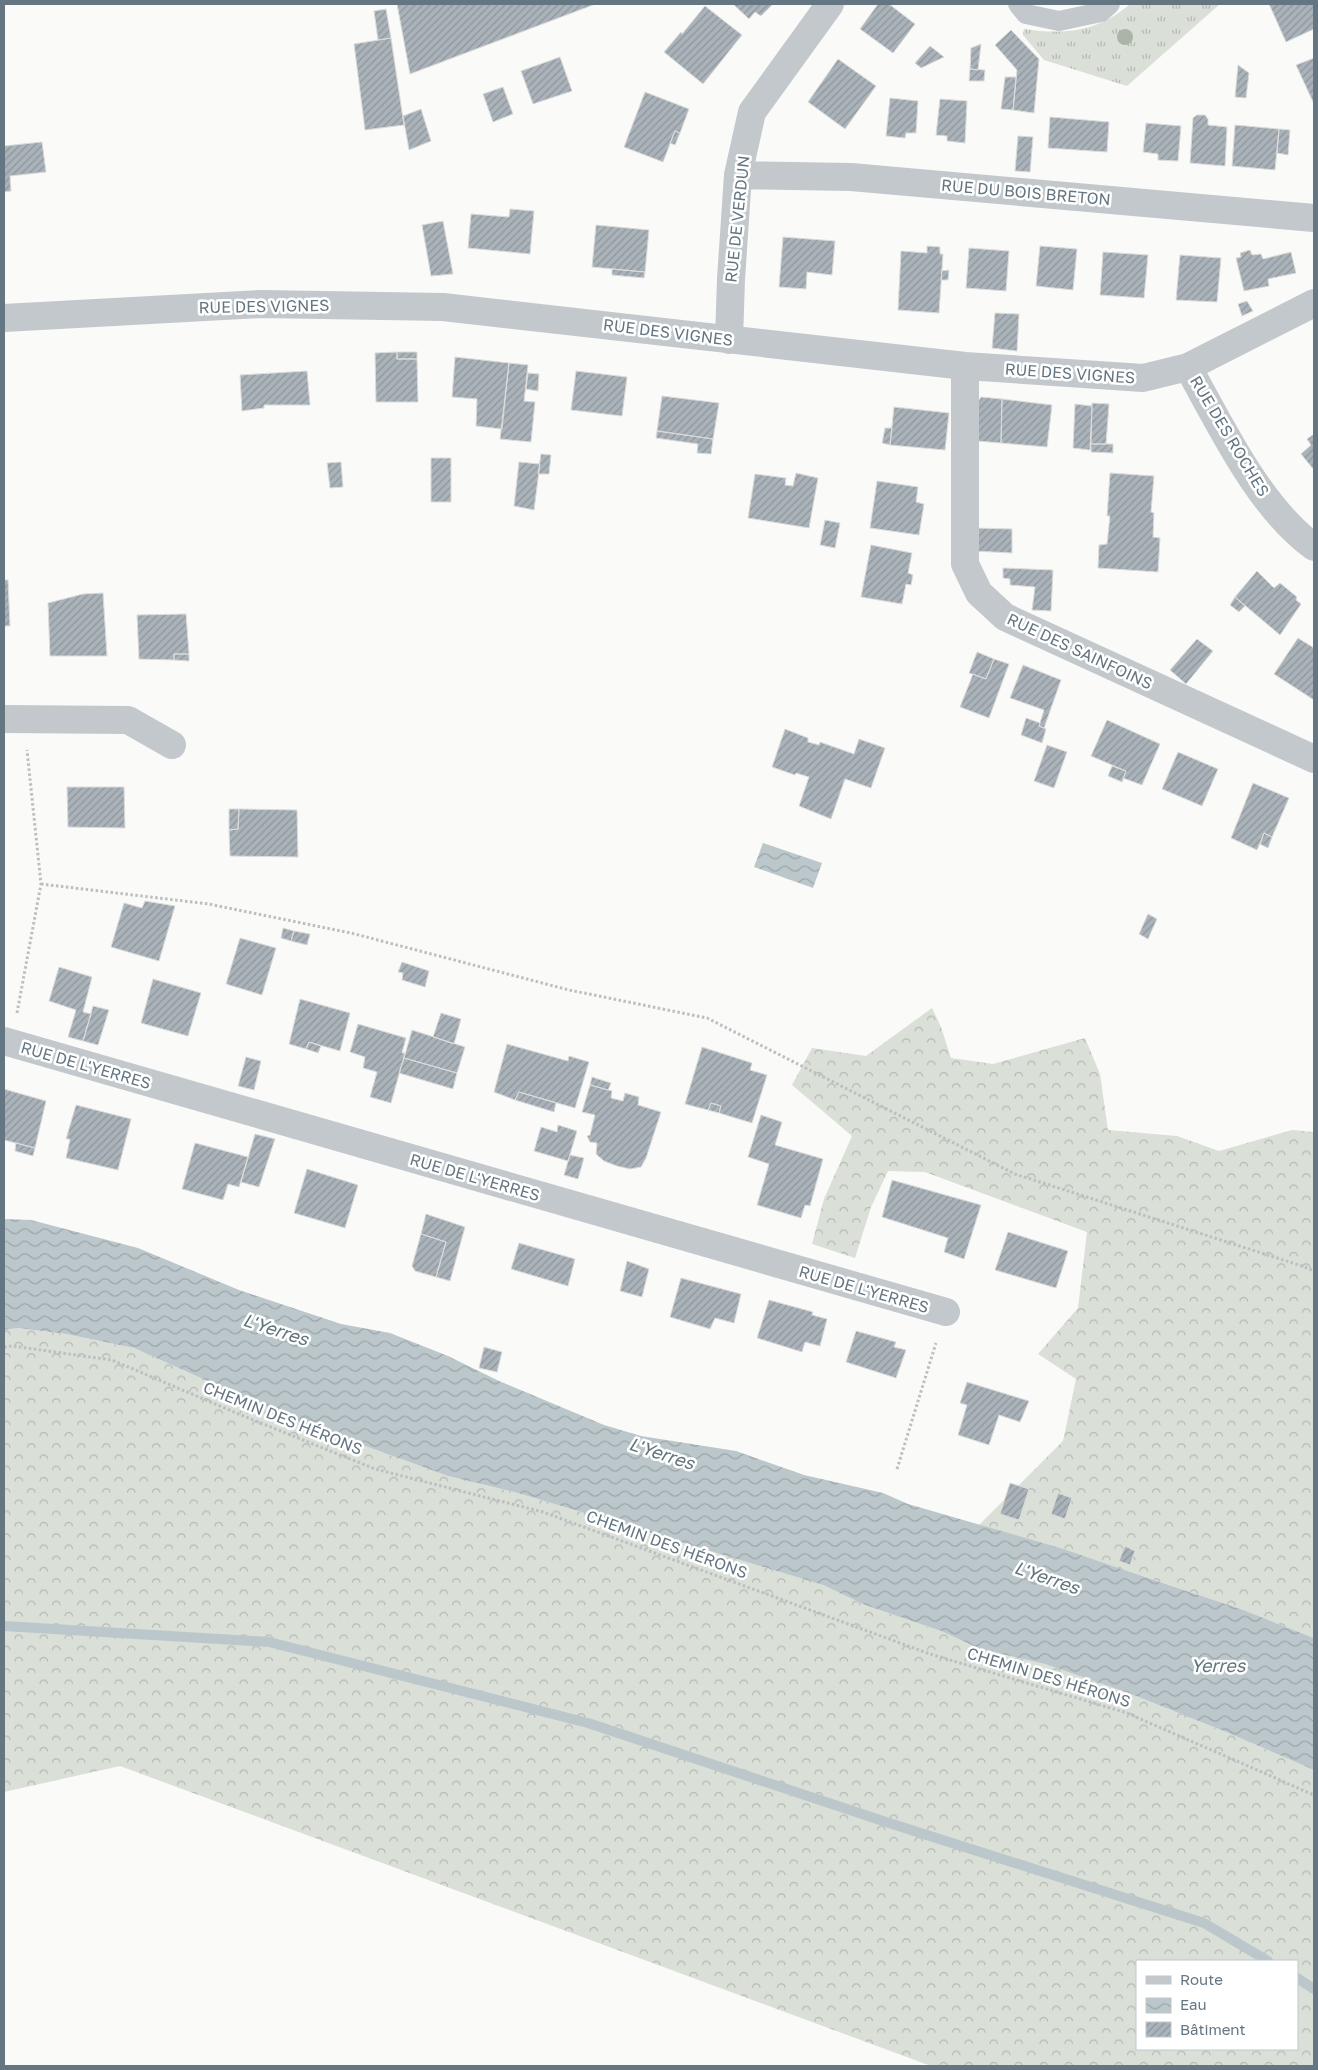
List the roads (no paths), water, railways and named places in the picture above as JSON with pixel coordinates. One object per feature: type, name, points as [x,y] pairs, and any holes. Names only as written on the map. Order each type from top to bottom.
[{"type":"street","name":"RUE DE VERDUN","points":[[729,340],[730,279],[738,175],[752,112],[830,4]]},
{"type":"street","name":"RUE DU BOIS BRETON","points":[[738,175],[851,177],[1314,218]]},
{"type":"street","name":"RUE DES VIGNES","points":[[4,318],[261,304],[443,307],[965,366],[1144,378],[1188,367],[1314,303]]},
{"type":"street","name":"RUE DES SAINFOINS","points":[[965,366],[965,564],[979,593],[1005,617],[1314,759]]},
{"type":"street","name":"RUE DES ROCHES","points":[[1188,367],[1256,485],[1298,536],[1314,547]]},
{"type":"street","points":[[14,720],[128,720],[172,744]]},
{"type":"street","name":"RUE DE L'YERRES","points":[[7,1042],[946,1312]]},
{"type":"lane","points":[[1018,4],[1026,14],[1059,21],[1101,12],[1110,4]]},
{"type":"water","points":[[763,843],[822,863],[813,888],[754,867]]},
{"type":"water","name":"Yerres","points":[[4,1219],[31,1220],[138,1248],[239,1290],[341,1324],[390,1333],[448,1356],[499,1381],[604,1425],[641,1436],[736,1451],[804,1475],[883,1493],[908,1504],[1060,1548],[1243,1610],[1314,1638],[1314,1770],[1131,1694],[1045,1664],[980,1649],[941,1631],[865,1605],[823,1585],[518,1493],[448,1476],[299,1422],[134,1348],[66,1334],[18,1328],[4,1330]]},
{"type":"waterway","points":[[4,1626],[269,1642],[588,1723],[886,1822],[1204,1923],[1266,1960]]},
{"type":"waterway","points":[[1298,1979],[1314,1989]]},
{"type":"water label","name":"L'Yerres","points":[[276,1329]]},
{"type":"water label","name":"L'Yerres","points":[[662,1453]]},
{"type":"water label","name":"L'Yerres","points":[[1047,1577]]}]
